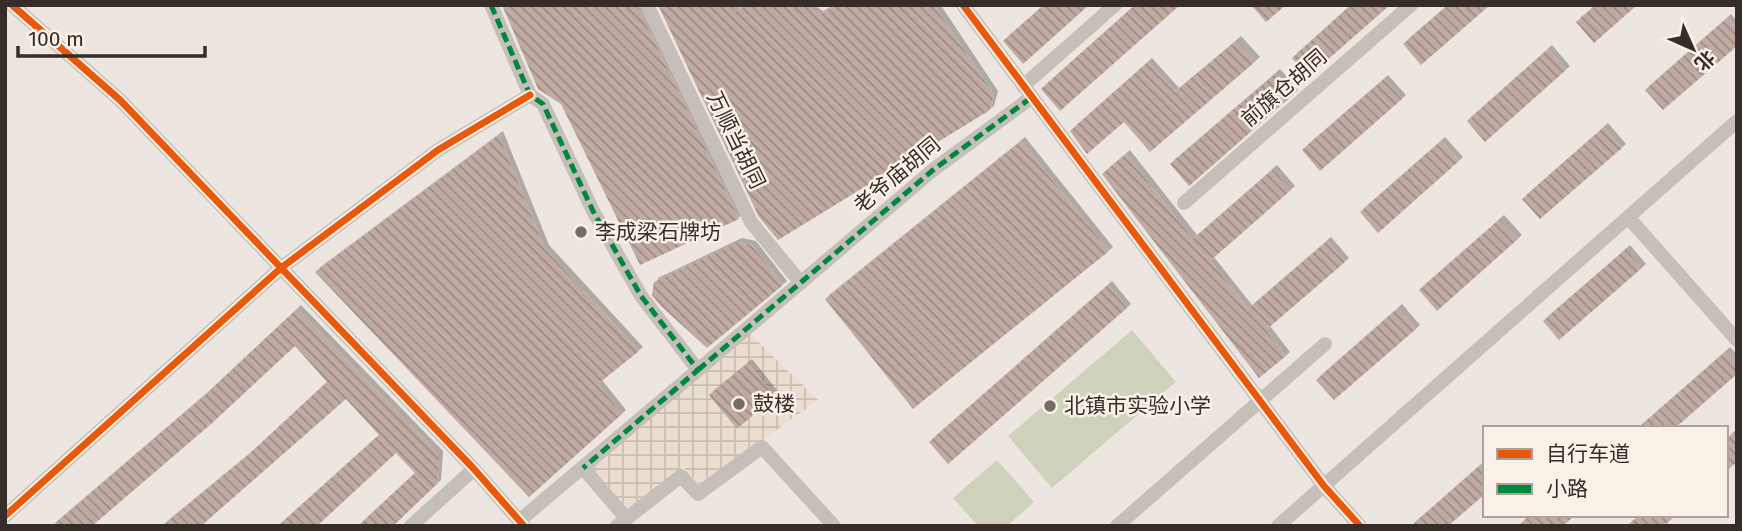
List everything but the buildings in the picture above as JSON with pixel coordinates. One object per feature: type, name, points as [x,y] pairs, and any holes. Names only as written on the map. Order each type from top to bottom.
[{"type":"street","points":[[12,5],[121,100],[474,469],[522,523]]},
{"type":"street","points":[[491,5],[530,95],[543,104],[593,211],[640,296],[698,370]]},
{"type":"street","name":"万顺当胡同","points":[[647,5],[751,222],[797,287]]},
{"type":"street","points":[[963,5],[1324,486],[1360,526]]},
{"type":"street","name":"老爷庙胡同","points":[[522,523],[583,468],[1027,91],[1115,5]]},
{"type":"street","name":"前旗仓胡同","points":[[1184,203],[1411,5]]},
{"type":"street","points":[[5,516],[281,268],[438,150],[530,95]]},
{"type":"street","points":[[1278,526],[1737,121]]},
{"type":"street","points":[[1628,217],[1737,340]]},
{"type":"street","points":[[1117,526],[1325,344]]},
{"type":"street","points":[[583,468],[622,522],[681,475],[698,494],[762,447],[834,526]]},
{"type":"street","points":[[411,526],[474,469]]},
{"type":"green space","points":[[1132,330],[1176,382],[1052,488],[1008,436]]},
{"type":"green space","points":[[997,460],[1034,502],[1007,526],[978,526],[953,498]]},
{"type":"shaded area","points":[[746,330],[818,400],[700,485],[683,467],[627,513],[584,461]]},
{"type":"marked path","points":[[491,5],[530,95],[543,104],[593,211],[641,296],[698,370],[583,468]]},
{"type":"marked path","points":[[698,370],[933,170],[1032,97]]},
{"type":"cycle path","points":[[12,5],[120,100],[474,469],[524,526]]},
{"type":"cycle path","points":[[963,5],[1324,486],[1360,526]]},
{"type":"cycle path","points":[[5,516],[281,268],[438,150],[530,95]]},
{"type":"place","name":"李成梁石牌坊","points":[[581,232]]},
{"type":"place","name":"鼓楼","points":[[739,404]]},
{"type":"place","name":"北镇市实验小学","points":[[1050,406]]}]
